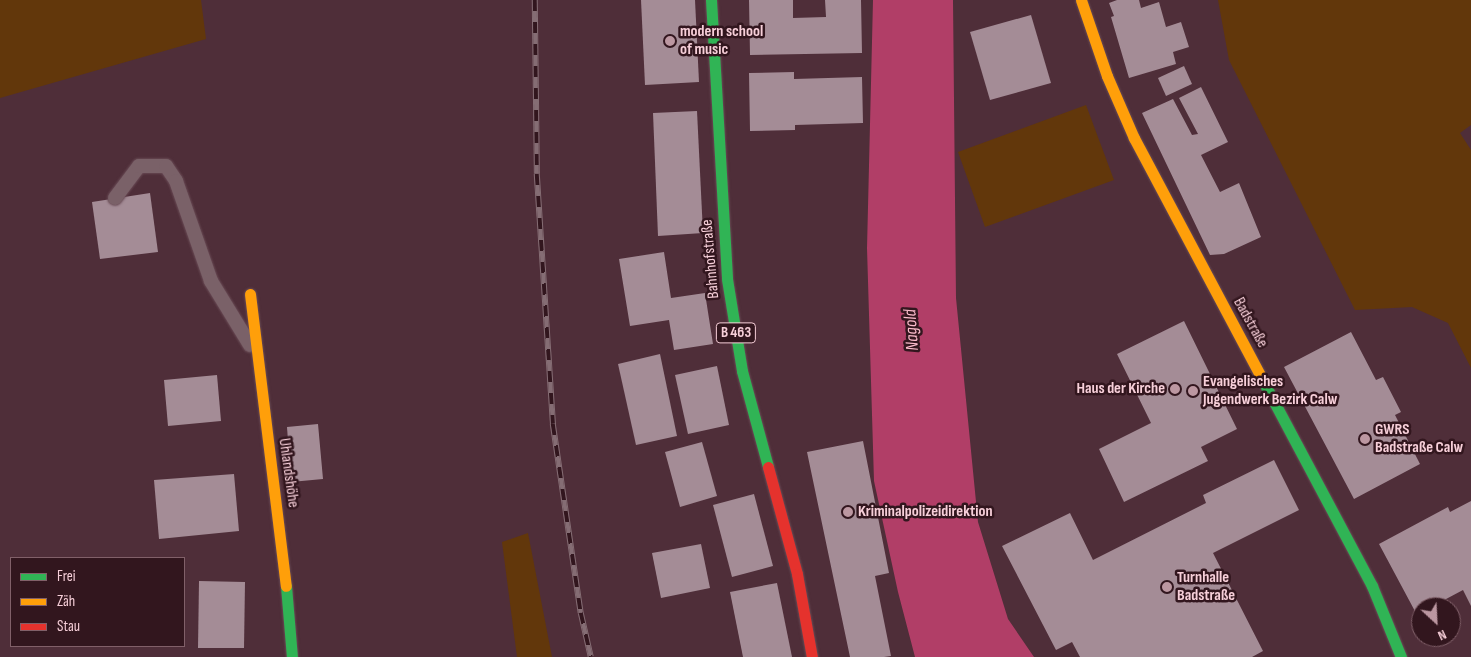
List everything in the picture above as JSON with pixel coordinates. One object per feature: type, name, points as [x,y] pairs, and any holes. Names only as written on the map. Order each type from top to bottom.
[{"type":"street","name":"Bahnhofstraße","points":[[711,0],[730,297],[742,371],[798,574],[812,657]]},
{"type":"street","name":"Badstraße","points":[[1081,0],[1107,76],[1134,138],[1363,569],[1401,657]]},
{"type":"street","name":"Uhlandshöhe","points":[[250,294],[255,352],[282,541],[292,657]]},
{"type":"lane","points":[[115,198],[140,166],[166,166],[176,180],[211,281],[255,352]]},
{"type":"shaded area","points":[[0,0],[201,0],[206,39],[0,98]]},
{"type":"shaded area","points":[[1218,0],[1471,0],[1471,125],[1460,133],[1471,150],[1471,368],[1448,323],[1412,307],[1355,310],[1229,60]]},
{"type":"shaded area","points":[[1086,105],[1114,180],[985,227],[958,152]]},
{"type":"shaded area","points":[[528,533],[552,657],[517,657],[502,542]]},
{"type":"water","name":"Nagold","points":[[873,0],[953,0],[956,298],[978,522],[1008,619],[1034,657],[915,657],[898,592],[874,481],[867,248]]},
{"type":"building","name":"modern school of music","points":[[641,0],[695,0],[699,82],[645,85]]},
{"type":"building","points":[[749,0],[793,0],[793,18],[826,17],[825,0],[861,0],[862,53],[750,55]]},
{"type":"building","points":[[1117,0],[1139,0],[1141,8],[1159,2],[1166,27],[1181,22],[1189,47],[1173,52],[1176,64],[1129,78],[1111,17],[1114,16],[1109,3]]},
{"type":"building","points":[[1031,15],[1051,83],[990,100],[970,32]]},
{"type":"building","points":[[1184,66],[1192,84],[1166,96],[1158,78]]},
{"type":"building","points":[[794,72],[794,79],[862,77],[863,123],[795,125],[795,130],[750,131],[749,73]]},
{"type":"building","points":[[1201,87],[1228,142],[1201,155],[1220,192],[1239,183],[1261,237],[1224,254],[1210,255],[1142,113],[1173,99],[1192,135],[1198,134],[1179,98]]},
{"type":"building","points":[[697,111],[703,233],[658,236],[653,113]]},
{"type":"building","points":[[150,193],[158,252],[100,259],[92,202]]},
{"type":"building","points":[[664,252],[671,298],[705,293],[713,344],[674,350],[669,320],[630,326],[619,259]]},
{"type":"building","name":"Haus der Kirche","points":[[1184,321],[1237,429],[1201,447],[1208,461],[1124,502],[1099,449],[1151,423],[1117,354]]},
{"type":"building","name":"GWRS Badstraße Calw","points":[[1351,332],[1376,380],[1383,377],[1401,412],[1395,415],[1420,464],[1354,499],[1284,367]]},
{"type":"building","points":[[660,354],[677,436],[636,445],[618,364]]},
{"type":"building","points":[[717,366],[729,425],[688,434],[675,375]]},
{"type":"building","points":[[217,375],[221,421],[168,426],[164,380]]},
{"type":"building","points":[[318,424],[323,479],[291,482],[287,427]]},
{"type":"building","name":"Kriminalpolizeidirektion","points":[[863,441],[889,573],[875,576],[891,656],[884,657],[850,657],[807,452]]},
{"type":"building","points":[[702,442],[717,496],[680,507],[665,452]]},
{"type":"building","points":[[1274,460],[1299,510],[1213,553],[1263,651],[1252,657],[1080,657],[1072,642],[1056,650],[1002,546],[1070,513],[1093,560],[1206,503],[1203,495]]},
{"type":"building","points":[[234,474],[239,531],[159,539],[154,480]]},
{"type":"building","points":[[754,494],[773,566],[732,577],[713,505]]},
{"type":"building","name":"GWRS Badstraße Calw","points":[[1471,501],[1471,606],[1463,590],[1450,597],[1411,597],[1411,604],[1379,544],[1448,507],[1450,512]]},
{"type":"building","points":[[701,544],[710,588],[661,598],[652,553]]},
{"type":"building","points":[[199,581],[245,582],[244,648],[198,648]]},
{"type":"building","points":[[777,583],[792,657],[743,657],[730,592]]},
{"type":"railway","points":[[535,0],[537,174],[553,424],[581,613],[591,657]]},
{"type":"traffic: fast","points":[[711,0],[727,279],[742,371],[768,467]]},
{"type":"traffic: fast","points":[[1263,381],[1372,586],[1401,657]]},
{"type":"traffic: fast","points":[[286,586],[292,657]]},
{"type":"traffic: slow","points":[[1081,0],[1107,76],[1134,138],[1263,381]]},
{"type":"traffic: slow","points":[[250,294],[286,586]]},
{"type":"traffic: jam","points":[[768,467],[797,574],[812,657]]},
{"type":"place","name":"modern school of music","points":[[670,41]]},
{"type":"place","name":"Haus der Kirche","points":[[1175,389]]},
{"type":"place","name":"Evangelisches Jugendwerk Bezirk Calw","points":[[1193,391]]},
{"type":"place","name":"GWRS Badstraße Calw","points":[[1365,439]]},
{"type":"place","name":"Kriminalpolizeidirektion","points":[[848,512]]},
{"type":"place","name":"Turnhalle Badstraße","points":[[1167,587]]}]
